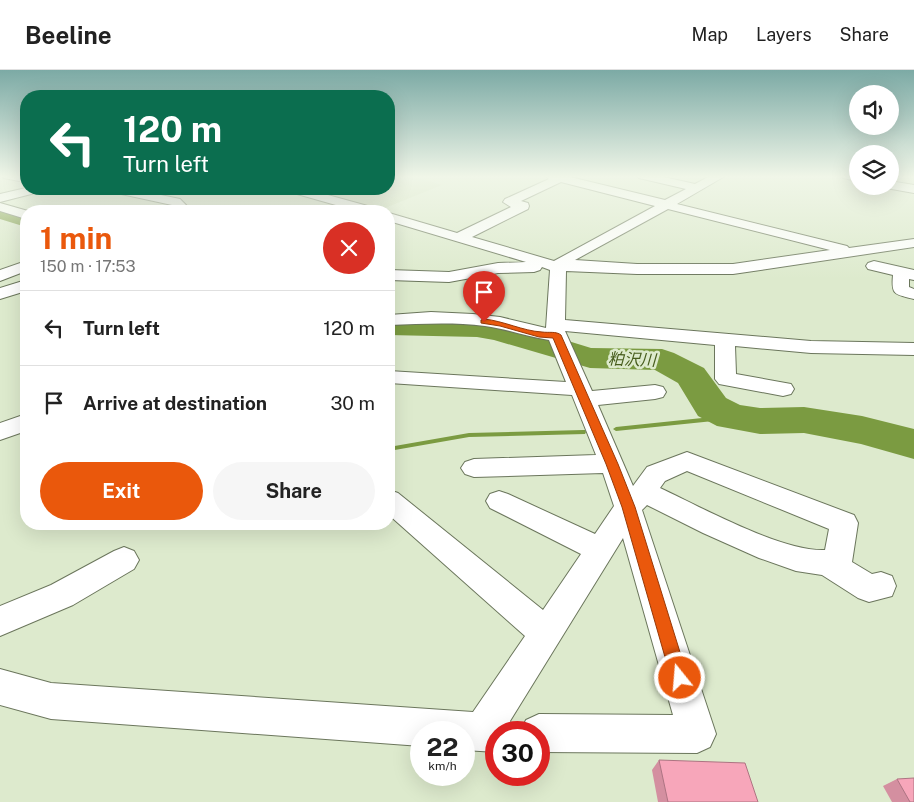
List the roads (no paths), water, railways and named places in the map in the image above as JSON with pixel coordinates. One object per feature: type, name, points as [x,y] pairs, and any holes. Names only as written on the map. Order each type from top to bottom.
[{"type":"street","points":[[458,238],[515,210]]},
{"type":"street","points":[[566,266],[561,262],[666,210]]},
{"type":"street","points":[[685,210],[853,252]]},
{"type":"street","points":[[395,219],[458,238],[566,266]]},
{"type":"street","points":[[395,275],[449,277],[498,268],[566,266],[654,270],[733,269],[914,243]]},
{"type":"street","points":[[550,733],[697,734],[636,500],[612,464],[581,394],[556,330],[566,266]]},
{"type":"street","points":[[874,266],[908,274],[900,290],[914,294]]},
{"type":"street","points":[[0,276],[20,268]]},
{"type":"street","points":[[0,294],[20,287]]},
{"type":"street","points":[[395,320],[452,318],[500,323],[539,335],[556,330],[810,347],[914,349]]},
{"type":"street","points":[[725,340],[717,377],[783,389]]},
{"type":"street","points":[[395,378],[581,394],[655,392]]},
{"type":"street","points":[[0,432],[20,424]]},
{"type":"street","points":[[495,721],[546,633],[600,550],[636,500],[656,474],[687,461],[844,523],[837,562],[828,564],[804,562],[775,553],[636,500]]},
{"type":"street","points":[[474,468],[612,464]]},
{"type":"street","points":[[499,501],[600,550]]},
{"type":"street","points":[[395,505],[546,633]]},
{"type":"street","points":[[0,621],[62,595],[124,560]]},
{"type":"street","points":[[828,564],[869,588],[881,586]]},
{"type":"street","points":[[0,687],[51,701],[485,733]]},
{"type":"waterway","name":"粕沢川","points":[[0,211],[20,218]]},
{"type":"waterway","name":"粕沢川","points":[[395,325],[477,327],[501,331],[590,358],[662,360],[691,376],[712,407],[731,417],[760,421],[804,420],[862,430],[914,444]]},
{"type":"waterway","points":[[616,429],[731,417]]},
{"type":"waterway","points":[[395,448],[469,435],[583,432]]}]
